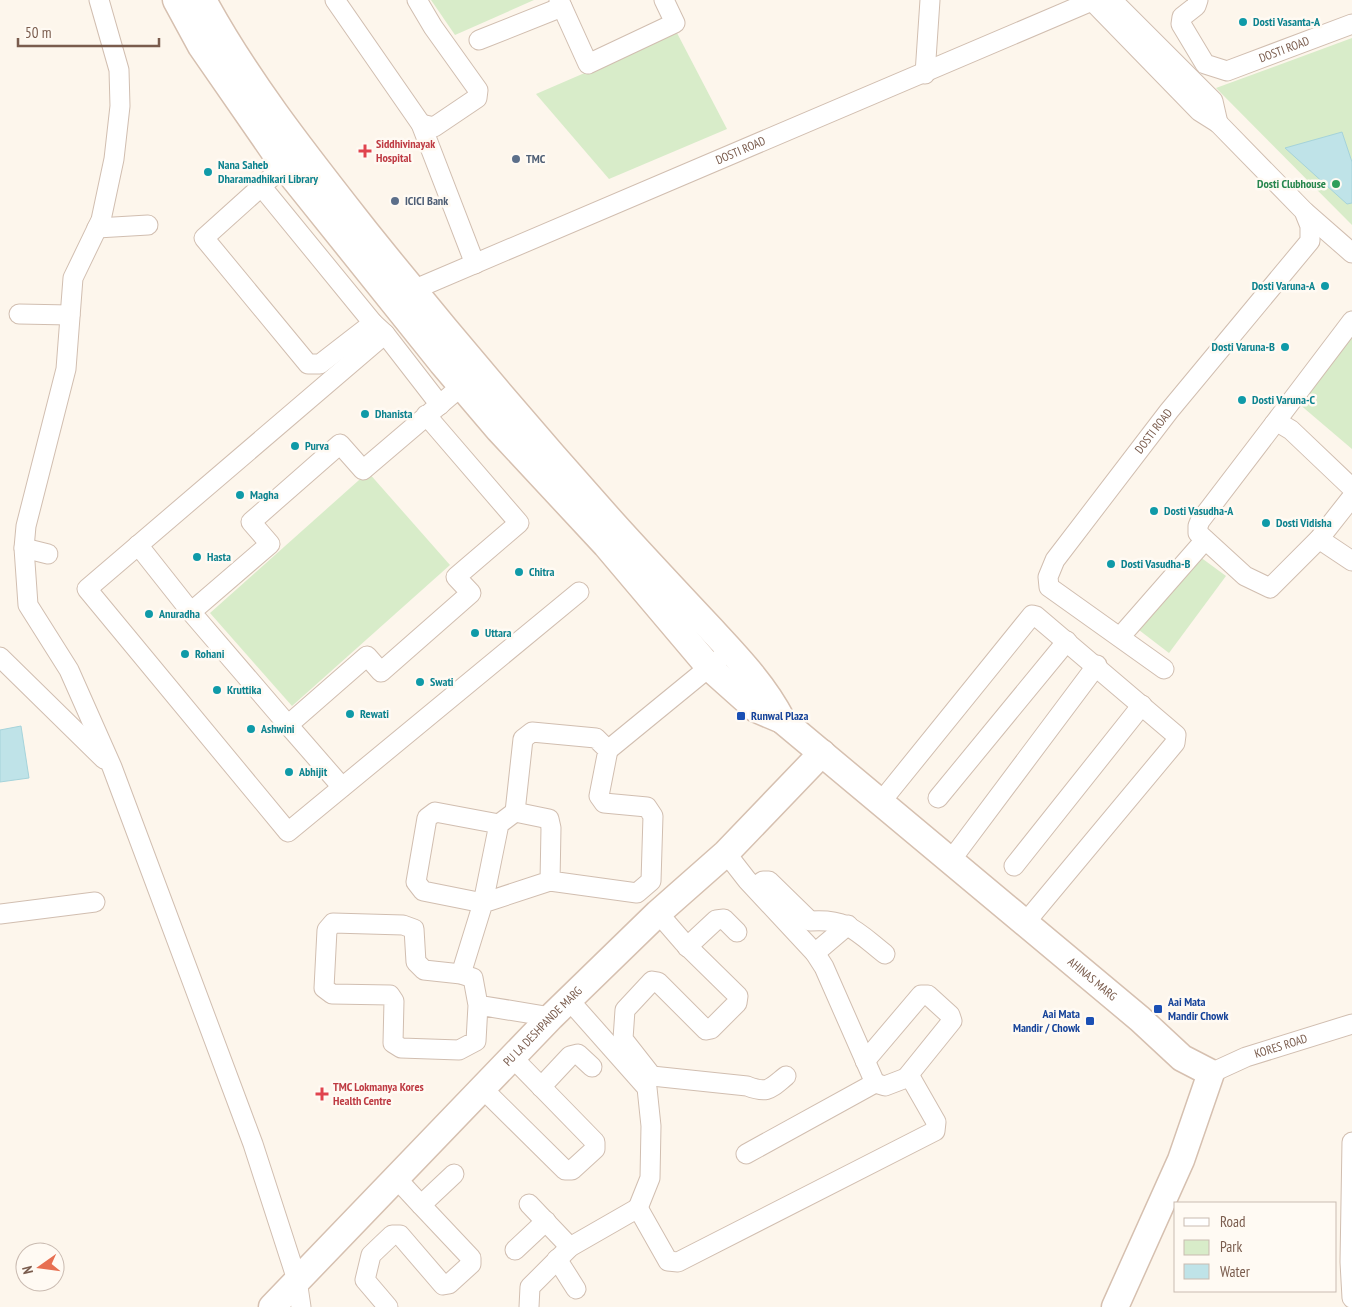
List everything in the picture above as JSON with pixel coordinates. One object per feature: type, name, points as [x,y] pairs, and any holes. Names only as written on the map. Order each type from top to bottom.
[{"type":"street","points":[[99,0],[119,70],[120,106],[114,159],[97,228],[74,278],[66,369],[26,526],[24,548],[28,605],[69,670],[112,767],[247,1128],[297,1280],[301,1307]]},
{"type":"street","points":[[176,0],[201,46],[284,166],[404,298],[470,378],[613,538],[730,649],[769,696],[782,720]]},
{"type":"street","points":[[203,0],[221,34],[404,298]]},
{"type":"street","points":[[335,0],[421,124],[475,264]]},
{"type":"street","points":[[417,0],[433,27],[478,90],[477,98],[434,127],[421,124]]},
{"type":"street","points":[[479,40],[560,3],[588,64],[676,23],[664,0]]},
{"type":"street","points":[[925,74],[930,0]]},
{"type":"street","name":"DOSTI ROAD","points":[[1112,0],[1213,101],[1218,123]]},
{"type":"street","name":"DOSTI ROAD","points":[[1198,0],[1196,6],[1182,18],[1181,24],[1205,64],[1227,71],[1352,24]]},
{"type":"street","name":"DOSTI ROAD","points":[[404,298],[475,264],[925,74],[1074,4],[1199,111],[1218,123],[1304,211],[1352,253]]},
{"type":"street","points":[[284,166],[204,238],[308,364],[320,364],[379,328]]},
{"type":"street","points":[[261,186],[379,328],[433,410],[519,523],[456,577],[471,594],[381,672],[367,656],[288,725]]},
{"type":"street","name":"DOSTI ROAD","points":[[1164,669],[1049,587],[1048,577],[1050,569],[1169,411],[1310,241],[1310,226],[1304,211]]},
{"type":"street","points":[[97,228],[148,225]]},
{"type":"street","points":[[19,314],[70,315]]},
{"type":"street","points":[[1352,321],[1198,526],[1198,533],[1245,576],[1270,588],[1319,538],[1352,497]]},
{"type":"street","points":[[379,328],[87,589],[288,832],[579,592]]},
{"type":"street","points":[[191,612],[270,544],[251,522],[340,444],[363,470],[470,378]]},
{"type":"street","points":[[1274,424],[1281,424],[1291,430],[1352,488]]},
{"type":"street","points":[[613,538],[710,668],[756,709],[782,720]]},
{"type":"street","points":[[1319,538],[1352,561]]},
{"type":"street","points":[[1120,637],[1205,540]]},
{"type":"street","points":[[138,545],[191,612],[342,787]]},
{"type":"street","points":[[24,548],[48,554]]},
{"type":"street","points":[[880,803],[1032,615],[1036,616],[1097,665],[1176,735],[1175,743],[1024,923]]},
{"type":"street","points":[[938,798],[1067,641]]},
{"type":"street","points":[[637,893],[650,881],[653,816],[647,807],[604,803],[599,796],[608,750],[710,668],[730,649]]},
{"type":"street","points":[[0,657],[112,767]]},
{"type":"street","points":[[951,860],[1097,665]]},
{"type":"street","points":[[1014,866],[1142,705]]},
{"type":"street","name":"AHINAS MARG","points":[[782,720],[1140,1019],[1182,1058],[1211,1073]]},
{"type":"street","points":[[462,974],[483,903],[499,824],[515,812],[524,739],[532,732],[596,738],[608,750]]},
{"type":"street","name":"PU LA DESHPANDE MARG","points":[[272,1307],[560,1008],[656,915],[726,853],[822,754]]},
{"type":"street","points":[[499,824],[435,812],[427,818],[416,882],[423,891],[483,903],[550,882],[637,893],[656,915],[738,996],[737,1003],[711,1030],[706,1030],[658,982],[652,981],[624,1010],[622,1039],[652,1076],[747,1086],[760,1091],[768,1090],[786,1076]]},
{"type":"street","points":[[515,812],[548,819],[551,828],[550,882]]},
{"type":"street","points":[[726,853],[815,953],[824,967],[875,1083]]},
{"type":"street","points":[[755,887],[763,881],[769,881],[810,921],[828,920],[848,925],[885,954]]},
{"type":"street","points":[[1,910],[95,902]]},
{"type":"street","points":[[688,947],[716,920],[724,919],[737,932]]},
{"type":"street","points":[[333,923],[403,925],[414,929],[416,962],[424,970],[462,974],[473,978],[478,1004],[476,1041],[459,1050],[401,1048],[392,1043],[394,1001],[390,995],[332,994],[324,988],[327,930],[333,923]]},
{"type":"street","points":[[815,953],[848,925]]},
{"type":"street","points":[[746,1154],[875,1083],[885,1086],[906,1078],[952,1021],[950,1015],[928,995],[921,995],[865,1061]]},
{"type":"street","points":[[478,1004],[560,1008],[647,1088],[650,1126],[650,1178],[638,1208],[564,1253],[530,1287],[528,1307]]},
{"type":"street","name":"KORES ROAD","points":[[1211,1073],[1246,1057],[1352,1024]]},
{"type":"street","points":[[541,1087],[570,1056],[578,1054],[592,1068]]},
{"type":"street","points":[[482,1088],[565,1170],[572,1170],[595,1149],[595,1142],[512,1057]]},
{"type":"street","points":[[1115,1307],[1180,1160],[1211,1073]]},
{"type":"street","points":[[638,1208],[668,1261],[678,1262],[935,1131],[936,1122],[912,1080],[906,1078]]},
{"type":"street","points":[[1352,1142],[1352,1298]]},
{"type":"street","points":[[421,1205],[454,1174]]},
{"type":"street","points":[[388,1307],[365,1280],[371,1256],[392,1235],[400,1235],[443,1285],[449,1284],[471,1264],[471,1258],[396,1178]]},
{"type":"street","points":[[529,1204],[546,1221],[564,1253],[576,1289]]},
{"type":"street","points":[[515,1250],[546,1221]]},
{"type":"green space","points":[[431,0],[534,0],[455,35]]},
{"type":"green space","points":[[677,33],[727,129],[609,179],[536,94]]},
{"type":"green space","points":[[1352,38],[1352,225],[1216,88]]},
{"type":"green space","points":[[1352,334],[1352,449],[1298,403]]},
{"type":"green space","points":[[368,472],[450,565],[292,706],[210,613]]},
{"type":"green space","points":[[1196,554],[1226,576],[1169,653],[1139,630]]},
{"type":"water","points":[[1342,132],[1352,162],[1352,203],[1347,204],[1285,148]]},
{"type":"water","points":[[21,726],[29,778],[0,782],[0,730]]},
{"type":"place","name":"Dosti Vasanta-A","points":[[1243,22]]},
{"type":"place","name":"Siddhivinayak Hospital","points":[[365,151]]},
{"type":"place","name":"TMC","points":[[516,159]]},
{"type":"place","name":"Nana Saheb Dharamadhikari Library","points":[[208,172]]},
{"type":"place","name":"Dosti Clubhouse","points":[[1336,184]]},
{"type":"place","name":"ICICI Bank","points":[[395,201]]},
{"type":"place","name":"Dosti Varuna-A","points":[[1325,286]]},
{"type":"place","name":"Dosti Varuna-B","points":[[1285,347]]},
{"type":"place","name":"Dosti Varuna-C","points":[[1242,400]]},
{"type":"place","name":"Dhanista","points":[[365,414]]},
{"type":"place","name":"Purva","points":[[295,446]]},
{"type":"place","name":"Magha","points":[[240,495]]},
{"type":"place","name":"Dosti Vasudha-A","points":[[1154,511]]},
{"type":"place","name":"Dosti Vidisha","points":[[1266,523]]},
{"type":"place","name":"Hasta","points":[[197,557]]},
{"type":"place","name":"Dosti Vasudha-B","points":[[1111,564]]},
{"type":"place","name":"Chitra","points":[[519,572]]},
{"type":"place","name":"Anuradha","points":[[149,614]]},
{"type":"place","name":"Uttara","points":[[475,633]]},
{"type":"place","name":"Rohani","points":[[185,654]]},
{"type":"place","name":"Swati","points":[[420,682]]},
{"type":"place","name":"Kruttika","points":[[217,690]]},
{"type":"place","name":"Rewati","points":[[350,714]]},
{"type":"place","name":"Runwal Plaza","points":[[741,716]]},
{"type":"place","name":"Ashwini","points":[[251,729]]},
{"type":"place","name":"Abhijit","points":[[289,772]]},
{"type":"place","name":"Aai Mata Mandir Chowk","points":[[1158,1009]]},
{"type":"place","name":"Aai Mata Mandir / Chowk","points":[[1090,1021]]},
{"type":"place","name":"TMC Lokmanya Kores Health Centre","points":[[322,1094]]}]
